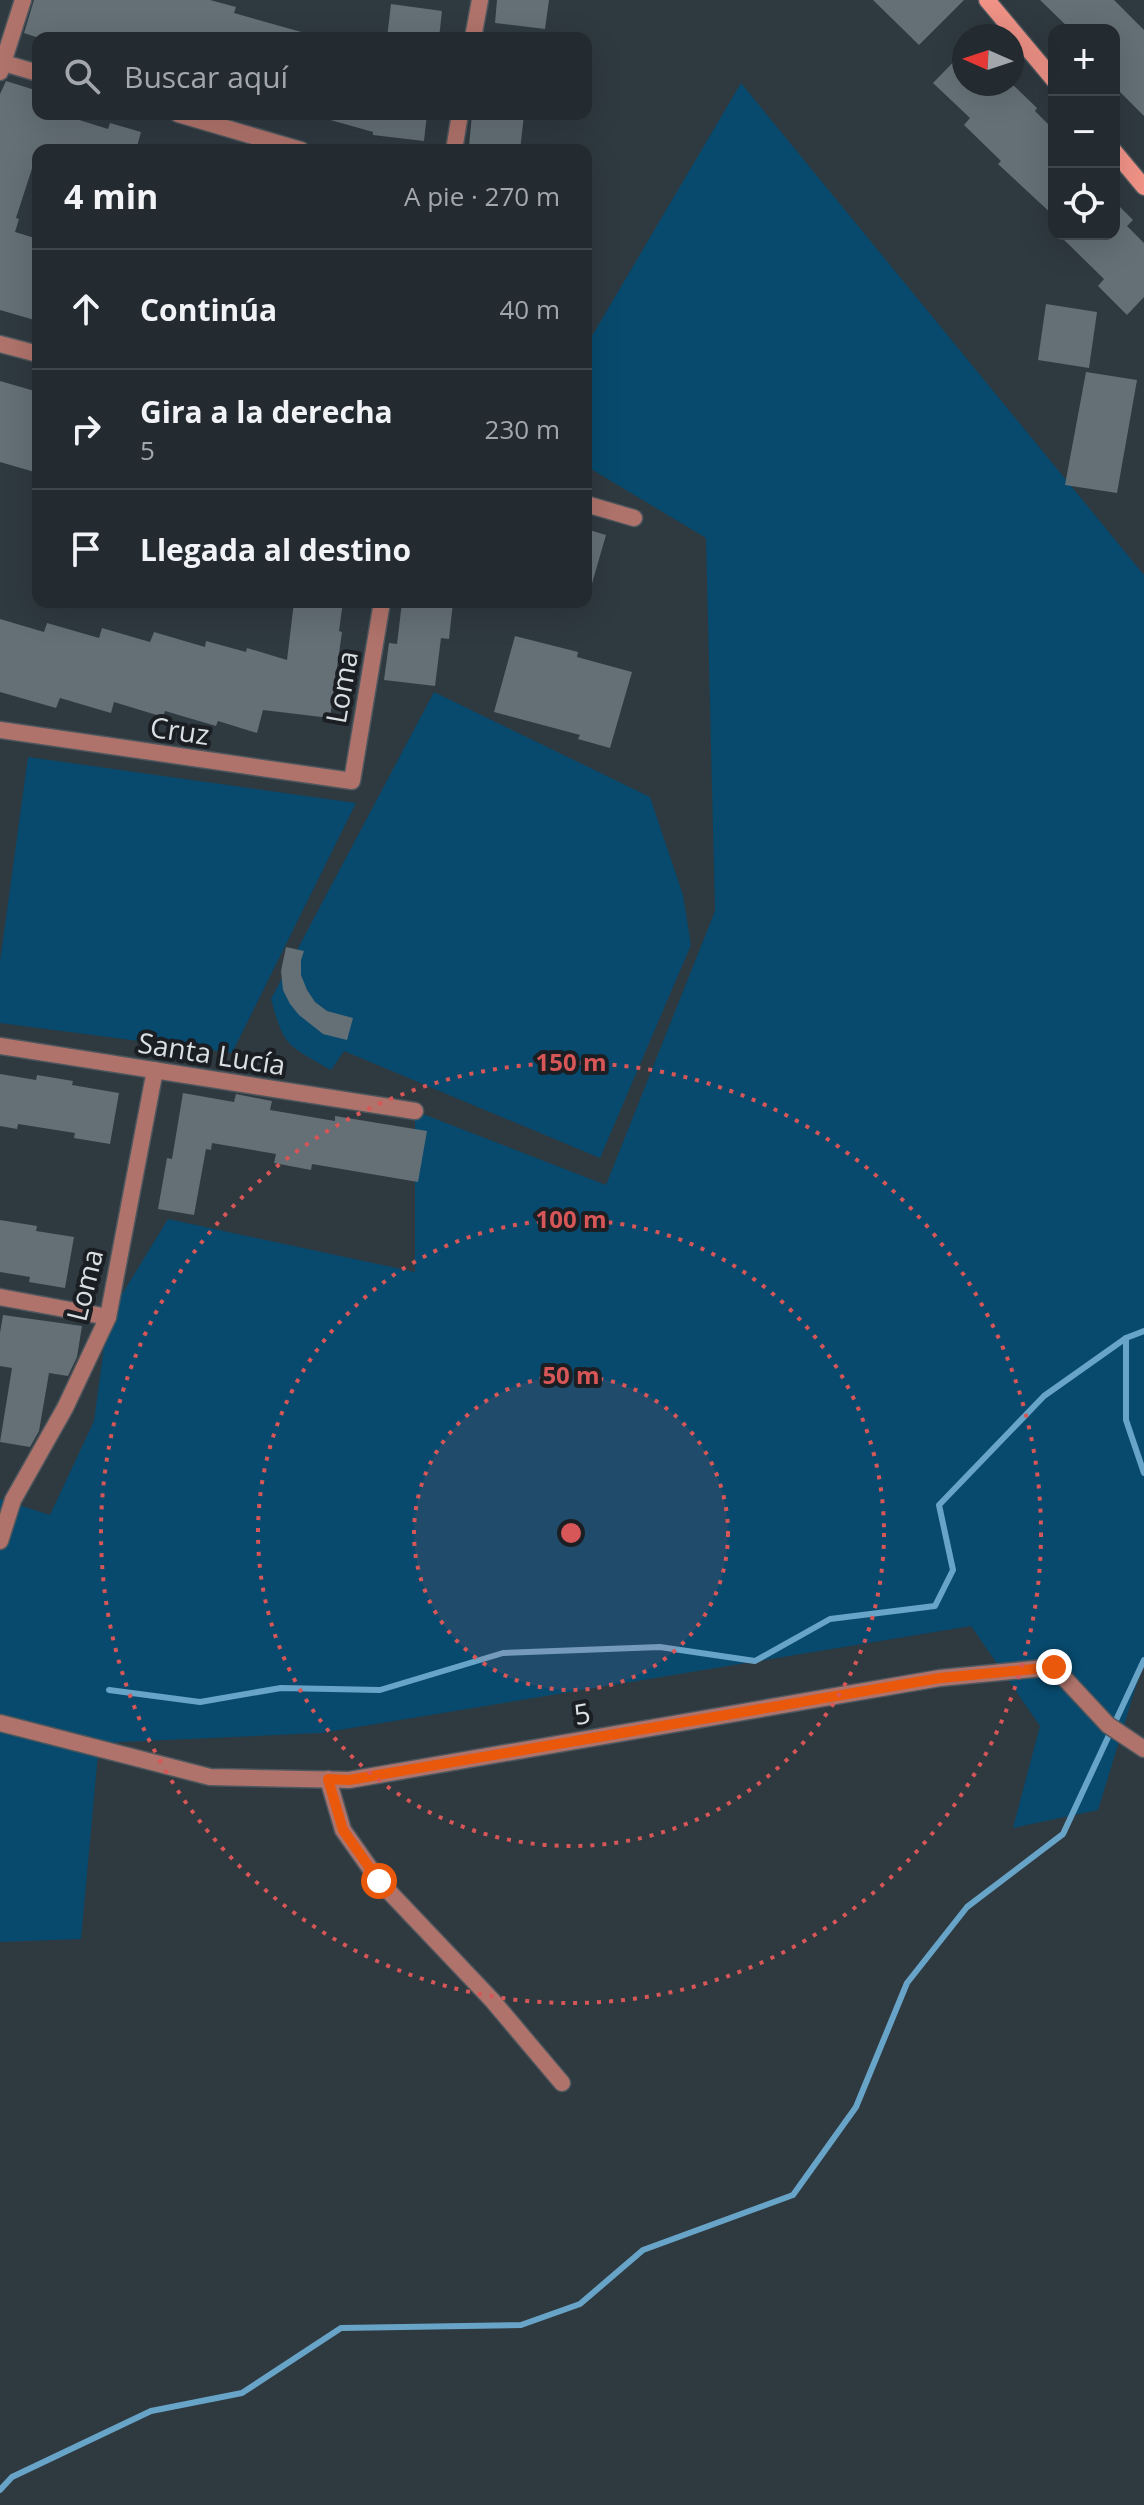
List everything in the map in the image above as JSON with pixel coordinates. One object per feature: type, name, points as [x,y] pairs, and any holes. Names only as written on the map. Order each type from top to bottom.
[{"type":"main road","points":[[987,0],[1048,73]]},
{"type":"main road","points":[[1120,158],[1144,187]]},
{"type":"street","points":[[23,0],[1,66],[32,72]]},
{"type":"street","points":[[474,32],[480,0]]},
{"type":"street","points":[[198,120],[280,144]]},
{"type":"street","points":[[455,144],[459,120]]},
{"type":"street","points":[[0,344],[32,352]]},
{"type":"street","points":[[592,506],[634,518]]},
{"type":"street","name":"Loma","points":[[352,781],[381,608]]},
{"type":"street","name":"Cruz","points":[[0,730],[352,781]]},
{"type":"street","name":"Santa Lucía","points":[[0,1046],[415,1111]]},
{"type":"street","name":"Loma","points":[[0,1541],[13,1500],[65,1408],[108,1317],[155,1070]]},
{"type":"street","points":[[0,1297],[108,1317]]},
{"type":"street","name":"5","points":[[0,1723],[210,1777],[349,1780],[940,1678],[1054,1667],[1108,1725],[1144,1749]]},
{"type":"street","points":[[328,1779],[343,1830],[379,1881],[492,2000],[562,2083]]},
{"type":"shaded area","points":[[741,83],[1144,575],[1144,1660],[1098,1810],[1013,1828],[1040,1726],[971,1626],[321,1733],[99,1743],[81,1939],[0,1942],[0,1499],[50,1515],[94,1421],[108,1317],[168,1219],[415,1272],[415,1111],[606,1185],[715,911],[706,538],[592,470],[592,336]]},
{"type":"shaded area","points":[[434,692],[650,797],[683,895],[691,945],[600,1158],[344,1051],[331,1070],[290,1044],[280,1027],[271,999]]},
{"type":"shaded area","points":[[28,757],[356,803],[232,1053],[0,1023],[0,962]]},
{"type":"building","points":[[34,0],[210,0],[236,7],[234,13],[301,32],[32,32],[32,36],[24,33]]},
{"type":"building","points":[[497,0],[549,0],[545,29],[495,23]]},
{"type":"building","points":[[873,0],[964,0],[919,45]]},
{"type":"building","points":[[1040,0],[1114,0],[1144,30],[1144,116],[1120,92],[1120,24],[1065,24]]},
{"type":"building","points":[[391,4],[442,11],[440,32],[388,32]]},
{"type":"building","points":[[952,63],[952,96],[1024,96],[1037,108],[1035,111],[1048,124],[1048,210],[998,164],[1001,161],[964,125],[970,118],[933,83]]},
{"type":"building","points":[[6,81],[32,89],[32,120],[79,120],[108,129],[110,123],[141,132],[138,144],[32,144],[32,169],[16,218],[19,219],[15,232],[32,237],[32,319],[0,310],[0,94]]},
{"type":"building","points":[[331,120],[426,120],[424,141],[373,135],[373,132]]},
{"type":"building","points":[[471,120],[523,120],[521,144],[469,144]]},
{"type":"building","points":[[1120,207],[1133,220],[1127,226],[1144,243],[1144,297],[1127,315],[1098,286],[1104,279],[1064,240],[1120,240]]},
{"type":"building","points":[[1046,304],[1097,312],[1089,368],[1038,360]]},
{"type":"building","points":[[1086,372],[1137,380],[1117,493],[1065,485]]},
{"type":"building","points":[[0,381],[32,390],[32,471],[0,462]]},
{"type":"building","points":[[592,531],[606,535],[592,584]]},
{"type":"building","points":[[293,608],[342,608],[339,631],[342,632],[330,718],[263,710],[257,733],[218,721],[216,726],[165,711],[163,717],[114,702],[111,713],[60,698],[56,708],[0,692],[0,619],[44,632],[47,623],[99,638],[102,628],[150,642],[154,632],[205,647],[206,641],[246,652],[247,648],[287,660]]},
{"type":"building","points":[[401,608],[452,608],[449,639],[441,638],[435,686],[384,680],[389,643],[397,644]]},
{"type":"building","points":[[515,636],[578,652],[577,657],[632,672],[610,748],[578,739],[580,735],[494,712]]},
{"type":"building","points":[[286,947],[304,951],[301,975],[315,1002],[327,1011],[353,1018],[347,1040],[323,1034],[290,1004],[283,990],[281,971]]},
{"type":"building","points":[[0,1074],[36,1080],[37,1075],[119,1093],[110,1144],[74,1138],[75,1133],[18,1124],[17,1129],[0,1126]]},
{"type":"building","points":[[183,1093],[234,1102],[236,1094],[272,1101],[270,1110],[335,1121],[335,1116],[427,1131],[418,1182],[312,1164],[311,1170],[274,1163],[276,1154],[212,1143],[211,1150],[206,1149],[194,1215],[158,1209],[167,1158],[172,1159]]},
{"type":"building","points":[[0,1220],[37,1226],[36,1231],[74,1237],[65,1288],[29,1282],[30,1277],[0,1272]]},
{"type":"building","points":[[3,1315],[82,1326],[77,1357],[68,1376],[49,1373],[39,1431],[30,1447],[0,1442],[12,1368],[0,1366]]},
{"type":"waterway","points":[[109,1690],[200,1702],[281,1688],[380,1690],[503,1653],[660,1647],[755,1661],[830,1619],[935,1606],[953,1570],[939,1505],[1044,1396],[1126,1338],[1144,1331]]},
{"type":"waterway","points":[[1126,1338],[1126,1420],[1144,1473]]},
{"type":"waterway","points":[[0,2490],[12,2477],[151,2411],[242,2393],[341,2328],[521,2325],[580,2304],[643,2250],[793,2195],[856,2107],[907,1983],[967,1907],[1063,1834],[1144,1660]]},
{"type":"route","points":[[379,1881],[343,1830],[328,1779],[349,1780],[940,1678],[1054,1667]]}]
